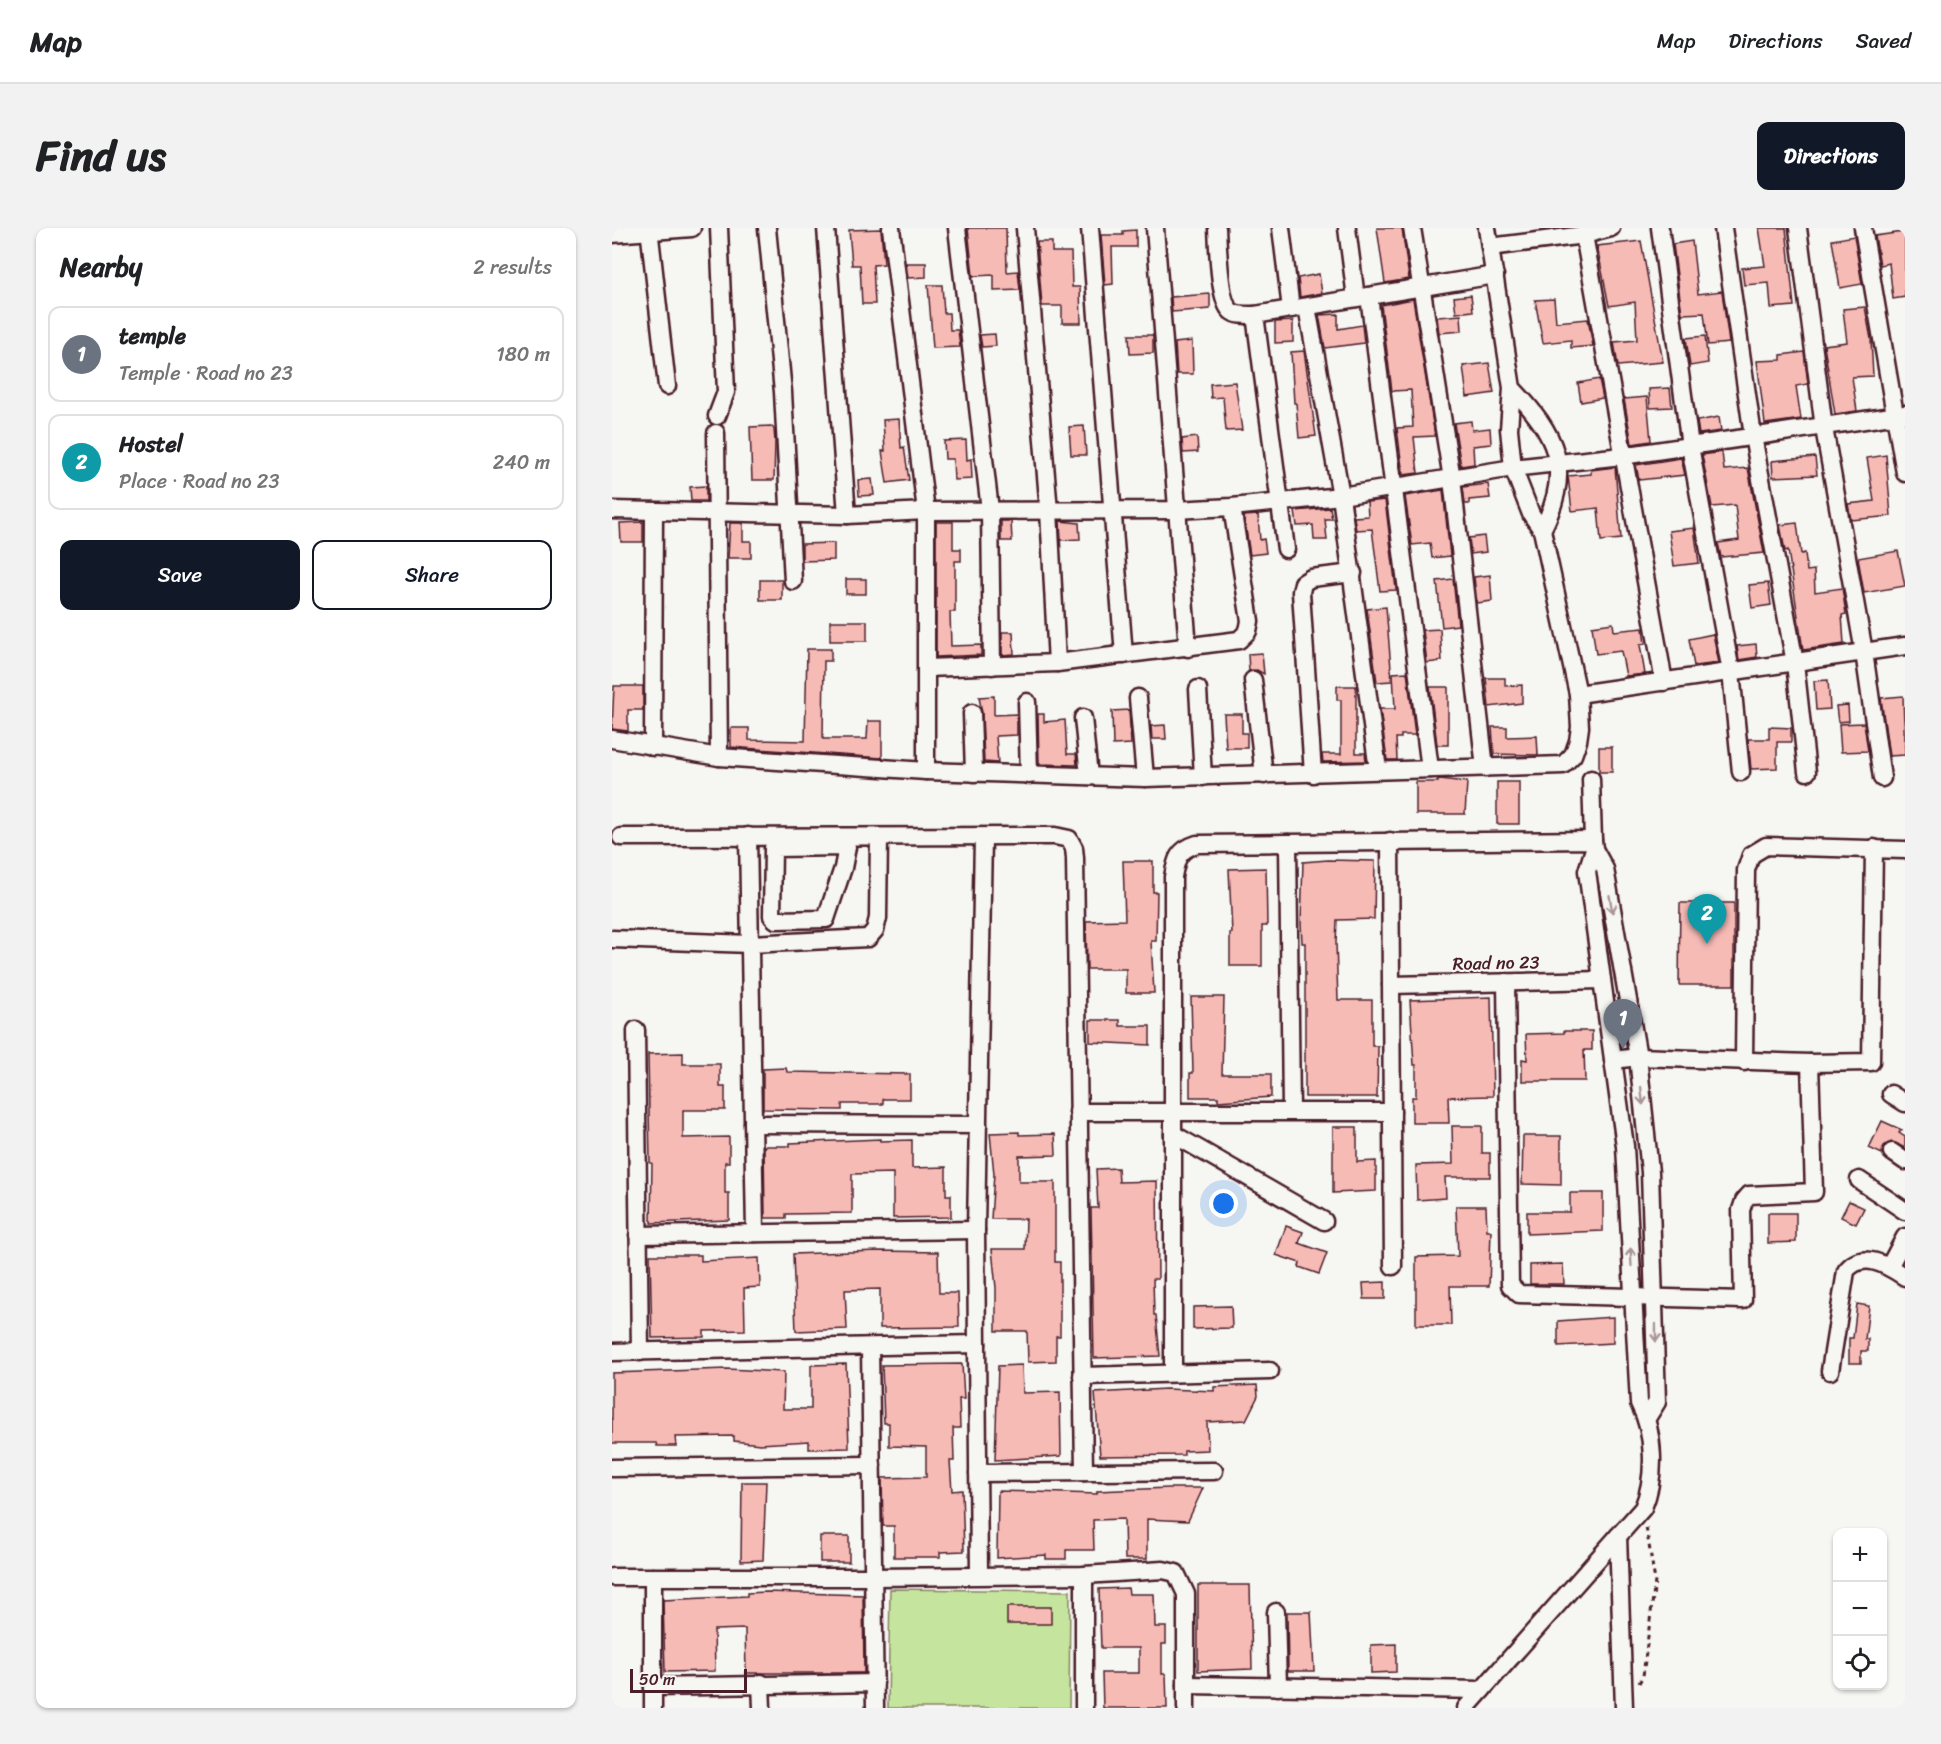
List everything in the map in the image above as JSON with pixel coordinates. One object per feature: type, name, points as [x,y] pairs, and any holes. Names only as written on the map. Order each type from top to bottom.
[{"type":"street","points":[[612,234],[692,228]]},
{"type":"street","points":[[717,416],[726,392],[719,228]]},
{"type":"street","points":[[767,228],[783,392],[793,580]]},
{"type":"street","points":[[826,228],[847,514]]},
{"type":"street","points":[[891,228],[926,511],[926,771]]},
{"type":"street","points":[[957,228],[990,510],[992,666]]},
{"type":"street","points":[[1025,228],[1049,511],[1058,663]]},
{"type":"street","points":[[1090,228],[1124,655]]},
{"type":"street","points":[[1155,228],[1188,648]]},
{"type":"street","points":[[1217,228],[1224,301],[1231,312],[1255,315],[1495,275]]},
{"type":"street","points":[[1281,228],[1341,496],[1378,770]]},
{"type":"street","points":[[1347,228],[1363,297],[1395,488],[1430,769]]},
{"type":"street","points":[[1412,228],[1424,288],[1452,479],[1485,768]]},
{"type":"street","points":[[612,740],[719,758],[926,771],[1144,778],[1563,765],[1569,760],[1578,741],[1580,727],[1578,694],[1542,530],[1531,513],[1513,468],[1509,429],[1512,388],[1487,228]]},
{"type":"street","points":[[1490,247],[1550,234],[1584,235],[1607,228]]},
{"type":"street","points":[[1660,228],[1690,446],[1731,672],[1741,772]]},
{"type":"street","points":[[1723,228],[1753,436],[1795,663],[1807,772]]},
{"type":"street","points":[[1798,228],[1824,428],[1864,652],[1882,778]]},
{"type":"street","points":[[1863,228],[1900,415],[1905,473]]},
{"type":"street","points":[[649,230],[668,386]]},
{"type":"street","points":[[1584,235],[1664,682]]},
{"type":"street","points":[[1255,315],[1286,549]]},
{"type":"street","points":[[1512,388],[1545,426],[1557,464],[1558,489],[1542,530]]},
{"type":"street","points":[[612,510],[847,514],[990,510],[1176,510],[1232,507],[1341,496],[1513,468],[1622,456],[1900,415]]},
{"type":"street","points":[[716,433],[719,758]]},
{"type":"street","points":[[927,668],[1058,663],[1239,640],[1248,631],[1250,612],[1232,507]]},
{"type":"street","points":[[653,747],[654,511]]},
{"type":"street","points":[[1313,774],[1301,592],[1303,583],[1311,578],[1353,573]]},
{"type":"street","points":[[1578,694],[1905,646]]},
{"type":"street","points":[[1253,680],[1264,774]]},
{"type":"street","points":[[1198,689],[1203,777]]},
{"type":"street","points":[[1138,698],[1144,778]]},
{"type":"street","points":[[1027,702],[1029,774]]},
{"type":"street","points":[[972,713],[974,773]]},
{"type":"street","points":[[1083,718],[1089,776]]},
{"type":"street","points":[[1466,1708],[1643,1508],[1652,1476],[1647,1418],[1638,1403],[1625,1146],[1587,872],[1594,844],[1591,779]]},
{"type":"street","points":[[621,837],[748,836],[794,842],[838,842],[879,837],[1055,836],[1069,839],[1074,848],[1084,1472]]},
{"type":"street","points":[[748,836],[755,1233]]},
{"type":"street","points":[[612,939],[750,944],[868,938],[875,930],[878,918],[879,837]]},
{"type":"street","points":[[979,1574],[976,1230],[983,837]]},
{"type":"street","points":[[1173,1373],[1173,877],[1176,858],[1184,848],[1197,844],[1390,841],[1594,844]]},
{"type":"street","points":[[1390,841],[1393,1266]]},
{"type":"street","points":[[794,842],[773,848],[772,916],[776,920],[826,919],[843,868],[847,847],[838,842]]},
{"type":"street","points":[[1288,843],[1291,1111]]},
{"type":"street","points":[[1594,844],[1605,869],[1638,1058],[1650,1172],[1657,1402],[1647,1418]]},
{"type":"street","points":[[1744,1062],[1746,870],[1751,855],[1766,846],[1905,850]]},
{"type":"street","points":[[1613,1060],[1638,1058],[1744,1062],[1871,1062],[1874,848]]},
{"type":"street","name":"Road no 23","points":[[1391,985],[1602,980]]},
{"type":"street","points":[[1506,982],[1510,1285],[1520,1294],[1743,1300],[1742,1210],[1744,1201],[1749,1195],[1814,1192],[1810,1063]]},
{"type":"street","points":[[636,1030],[640,1352]]},
{"type":"street","points":[[1078,1112],[1392,1112]]},
{"type":"street","points":[[753,1125],[978,1125]]},
{"type":"street","points":[[1173,1134],[1324,1221]]},
{"type":"street","points":[[1859,1180],[1905,1211]]},
{"type":"street","points":[[638,1235],[976,1230]]},
{"type":"street","points":[[1889,1267],[1905,1237]]},
{"type":"street","points":[[1830,1371],[1846,1271],[1853,1262],[1864,1259],[1889,1267],[1905,1277]]},
{"type":"street","points":[[612,1352],[977,1344]]},
{"type":"street","points":[[870,1347],[875,1708]]},
{"type":"street","points":[[1082,1376],[1270,1371]]},
{"type":"street","points":[[612,1468],[872,1466]]},
{"type":"street","points":[[978,1473],[1214,1471]]},
{"type":"street","points":[[1618,1536],[1621,1708]]},
{"type":"street","points":[[612,1577],[1084,1575],[1163,1570],[1176,1573],[1186,1594],[1186,1708]]},
{"type":"street","points":[[1084,1575],[1084,1708]]},
{"type":"street","points":[[653,1577],[653,1708]]},
{"type":"street","points":[[1276,1612],[1278,1687]]},
{"type":"street","points":[[653,1687],[761,1683],[875,1683]]},
{"type":"street","points":[[761,1683],[762,1708]]},
{"type":"street","points":[[1186,1685],[1482,1690]]},
{"type":"path","points":[[1621,1708],[1643,1676],[1655,1581],[1643,1508]]},
{"type":"green space","points":[[890,1589],[1070,1591],[1069,1708],[888,1708]]},
{"type":"building","points":[[968,228],[1006,228],[1007,272],[1018,271],[1020,290],[994,291],[994,275],[973,276]]},
{"type":"building","points":[[1377,228],[1402,228],[1409,279],[1385,283]]},
{"type":"building","points":[[1759,228],[1786,228],[1794,306],[1771,308],[1769,283],[1744,285],[1742,268],[1765,266]]},
{"type":"building","points":[[881,229],[884,264],[873,265],[875,304],[862,304],[860,265],[852,265],[849,230]]},
{"type":"building","points":[[1136,230],[1136,247],[1112,247],[1113,284],[1105,285],[1101,235],[1123,235],[1123,231]]},
{"type":"building","points":[[1903,232],[1905,234],[1905,297],[1893,299],[1889,263],[1880,265],[1875,236]]},
{"type":"building","points":[[1854,236],[1862,284],[1840,288],[1832,240]]},
{"type":"building","points":[[1641,241],[1663,362],[1618,366],[1614,342],[1637,340],[1635,302],[1609,306],[1597,246]]},
{"type":"building","points":[[1692,241],[1698,294],[1722,291],[1729,343],[1708,345],[1704,313],[1682,314],[1673,244]]},
{"type":"building","points":[[1037,242],[1052,242],[1052,252],[1071,252],[1072,287],[1080,287],[1081,323],[1062,323],[1062,306],[1042,306]]},
{"type":"building","points":[[906,263],[926,263],[926,277],[908,278]]},
{"type":"building","points":[[1319,274],[1322,293],[1300,297],[1298,278]]},
{"type":"building","points":[[928,285],[942,285],[944,313],[949,313],[950,330],[958,330],[960,347],[933,348]]},
{"type":"building","points":[[1210,294],[1210,309],[1172,312],[1171,297]]},
{"type":"building","points":[[1471,295],[1473,311],[1456,313],[1454,297]]},
{"type":"building","points":[[1413,299],[1435,436],[1414,437],[1418,473],[1403,475],[1397,428],[1413,427],[1411,390],[1392,391],[1381,305]]},
{"type":"building","points":[[1554,299],[1556,322],[1588,319],[1593,346],[1571,348],[1571,340],[1543,343],[1535,300]]},
{"type":"building","points":[[1865,307],[1871,339],[1873,376],[1852,377],[1857,411],[1835,414],[1824,345],[1847,342],[1843,309]]},
{"type":"building","points":[[1338,314],[1338,329],[1362,325],[1364,343],[1325,348],[1319,315]]},
{"type":"building","points":[[1461,315],[1462,331],[1439,333],[1437,317]]},
{"type":"building","points":[[1293,321],[1293,342],[1275,343],[1275,322]]},
{"type":"building","points":[[995,334],[996,346],[982,347],[980,335]]},
{"type":"building","points":[[1129,335],[1153,335],[1153,353],[1130,354]]},
{"type":"building","points":[[1705,336],[1708,363],[1690,366],[1686,338]]},
{"type":"building","points":[[1192,341],[1193,374],[1177,374],[1175,343]]},
{"type":"building","points":[[1304,351],[1316,436],[1299,438],[1291,352]]},
{"type":"building","points":[[1804,352],[1808,384],[1796,386],[1801,419],[1765,424],[1757,361],[1781,360],[1781,355]]},
{"type":"building","points":[[1489,363],[1494,393],[1467,397],[1463,366]]},
{"type":"building","points":[[1599,379],[1603,398],[1581,402],[1578,383]]},
{"type":"building","points":[[1235,382],[1242,430],[1226,431],[1223,397],[1211,398],[1210,384]]},
{"type":"building","points":[[1670,388],[1672,407],[1650,408],[1649,389]]},
{"type":"building","points":[[1647,397],[1651,441],[1632,444],[1624,399]]},
{"type":"building","points":[[1719,417],[1721,431],[1699,434],[1697,421]]},
{"type":"building","points":[[899,419],[901,448],[904,447],[909,480],[887,483],[882,451],[885,451],[883,420]]},
{"type":"building","points":[[1471,421],[1472,430],[1490,428],[1491,444],[1473,446],[1474,464],[1461,466],[1454,423]]},
{"type":"building","points":[[771,426],[774,429],[775,442],[774,480],[752,480],[750,427]]},
{"type":"building","points":[[1084,426],[1086,455],[1071,455],[1069,427]]},
{"type":"building","points":[[1197,437],[1198,452],[1183,453],[1182,439]]},
{"type":"building","points":[[966,440],[967,460],[971,459],[972,479],[954,480],[953,459],[945,459],[944,441]]},
{"type":"building","points":[[1722,452],[1724,470],[1748,468],[1764,553],[1721,557],[1718,543],[1739,540],[1735,505],[1712,507],[1702,455]]},
{"type":"building","points":[[1886,455],[1891,516],[1851,520],[1848,504],[1874,501],[1867,458]]},
{"type":"building","points":[[1815,457],[1817,475],[1773,477],[1772,461]]},
{"type":"building","points":[[1681,458],[1685,475],[1639,480],[1636,465]]},
{"type":"building","points":[[1615,467],[1621,539],[1601,541],[1598,508],[1572,511],[1568,476],[1591,474],[1591,470]]},
{"type":"building","points":[[872,479],[874,495],[859,496],[858,480]]},
{"type":"building","points":[[1488,484],[1490,498],[1469,500],[1469,504],[1465,504],[1463,487]]},
{"type":"building","points":[[706,486],[706,501],[691,501],[690,487]]},
{"type":"building","points":[[1443,490],[1450,556],[1432,558],[1430,543],[1412,545],[1405,496]]},
{"type":"building","points":[[1385,500],[1396,590],[1380,591],[1372,529],[1356,530],[1354,517],[1368,516],[1367,502]]},
{"type":"building","points":[[1330,508],[1332,519],[1325,519],[1327,540],[1314,540],[1313,525],[1297,526],[1295,511]]},
{"type":"building","points":[[1258,515],[1260,540],[1264,539],[1266,553],[1250,555],[1244,516]]},
{"type":"building","points":[[1001,521],[1011,521],[1012,541],[1001,541]]},
{"type":"building","points":[[1060,521],[1079,523],[1080,539],[1061,540]]},
{"type":"building","points":[[643,522],[643,542],[621,542],[620,523]]},
{"type":"building","points":[[936,522],[953,522],[953,549],[961,549],[961,561],[955,561],[955,612],[950,612],[951,646],[981,645],[981,655],[936,657]]},
{"type":"building","points":[[730,523],[743,523],[743,541],[751,541],[751,558],[728,558]]},
{"type":"building","points":[[1797,523],[1801,554],[1805,553],[1807,571],[1814,570],[1815,592],[1842,588],[1846,614],[1842,615],[1844,644],[1803,650],[1788,550],[1785,551],[1780,525]]},
{"type":"building","points":[[1694,528],[1699,563],[1674,566],[1669,531]]},
{"type":"building","points":[[1484,536],[1486,552],[1471,554],[1469,538]]},
{"type":"building","points":[[834,543],[834,560],[802,561],[802,544]]},
{"type":"building","points":[[1898,551],[1905,586],[1864,593],[1858,558]]},
{"type":"building","points":[[1490,575],[1492,601],[1477,603],[1474,577]]},
{"type":"building","points":[[846,579],[866,579],[866,594],[846,594]]},
{"type":"building","points":[[1453,579],[1458,625],[1442,627],[1437,581]]},
{"type":"building","points":[[760,580],[782,580],[782,600],[760,600]]},
{"type":"building","points":[[1768,583],[1771,605],[1752,608],[1749,585]]},
{"type":"building","points":[[1386,607],[1392,681],[1377,682],[1367,609]]},
{"type":"building","points":[[830,621],[867,621],[867,641],[830,641]]},
{"type":"building","points":[[1613,623],[1614,631],[1643,628],[1645,644],[1640,645],[1645,674],[1626,676],[1621,651],[1596,654],[1592,626]]},
{"type":"building","points":[[1440,629],[1442,661],[1427,663],[1423,630]]},
{"type":"building","points":[[1002,632],[1013,632],[1014,654],[1002,655]]},
{"type":"building","points":[[1713,634],[1719,663],[1694,666],[1689,639]]},
{"type":"building","points":[[1756,644],[1757,657],[1739,660],[1737,646]]},
{"type":"building","points":[[807,649],[831,649],[831,661],[824,661],[823,739],[867,739],[868,721],[882,721],[882,758],[731,747],[731,728],[749,728],[749,740],[805,741]]},
{"type":"building","points":[[1262,653],[1264,674],[1257,670],[1249,671],[1248,654]]},
{"type":"building","points":[[1407,672],[1415,735],[1401,735],[1401,738],[1396,738],[1397,760],[1387,760],[1380,709],[1395,709],[1393,673]]},
{"type":"building","points":[[1486,678],[1505,678],[1505,686],[1522,685],[1522,703],[1489,707]]},
{"type":"building","points":[[1828,680],[1830,709],[1816,710],[1814,681]]},
{"type":"building","points":[[614,686],[643,686],[643,710],[628,710],[628,731],[612,729]]},
{"type":"building","points":[[1337,686],[1356,686],[1356,753],[1365,753],[1366,761],[1323,762],[1322,754],[1341,754],[1341,700],[1337,700]]},
{"type":"building","points":[[1430,687],[1448,687],[1448,745],[1437,745]]},
{"type":"building","points":[[994,696],[994,715],[1017,714],[1017,735],[996,736],[998,763],[984,762],[979,697]]},
{"type":"building","points":[[1903,696],[1905,755],[1889,756],[1881,698]]},
{"type":"building","points":[[1848,705],[1849,721],[1838,722],[1836,706]]},
{"type":"building","points":[[1129,710],[1131,744],[1113,745],[1112,711]]},
{"type":"building","points":[[1038,714],[1044,714],[1044,722],[1065,720],[1067,754],[1076,754],[1077,765],[1039,764]]},
{"type":"building","points":[[1224,714],[1242,714],[1242,733],[1247,733],[1247,748],[1226,748]]},
{"type":"building","points":[[1864,723],[1868,751],[1841,752],[1839,724]]},
{"type":"building","points":[[1165,725],[1166,739],[1152,739],[1151,726]]},
{"type":"building","points":[[1492,727],[1507,727],[1507,737],[1537,736],[1538,755],[1494,754]]},
{"type":"building","points":[[1769,727],[1791,728],[1791,742],[1777,742],[1777,768],[1751,769],[1748,739],[1769,739]]},
{"type":"building","points":[[1599,747],[1612,747],[1612,772],[1599,772]]},
{"type":"building","points":[[1438,779],[1467,782],[1465,814],[1416,814],[1416,782],[1438,782]]},
{"type":"building","points":[[1497,782],[1519,782],[1519,824],[1497,824]]},
{"type":"building","points":[[1123,861],[1153,861],[1153,892],[1157,892],[1156,941],[1151,941],[1154,993],[1126,993],[1126,969],[1087,969],[1086,921],[1125,920]]},
{"type":"building","points":[[1375,861],[1374,919],[1337,920],[1336,943],[1338,1000],[1372,1000],[1372,1046],[1378,1046],[1377,1097],[1305,1097],[1305,943],[1302,943],[1301,923],[1303,862]]},
{"type":"building","points":[[1266,868],[1267,926],[1262,926],[1262,966],[1230,966],[1230,933],[1232,933],[1229,869]]},
{"type":"building","points":[[1680,903],[1734,903],[1734,985],[1679,985]]},
{"type":"building","points":[[1191,997],[1224,997],[1222,1074],[1271,1074],[1271,1097],[1218,1101],[1218,1097],[1190,1097],[1190,1073],[1193,1073]]},
{"type":"building","points":[[1491,997],[1493,1096],[1448,1097],[1449,1123],[1412,1123],[1412,1097],[1416,1097],[1416,1065],[1414,1065],[1410,1000]]},
{"type":"building","points":[[1090,1020],[1120,1020],[1120,1026],[1150,1026],[1150,1045],[1090,1042]]},
{"type":"building","points":[[1564,1031],[1592,1031],[1592,1050],[1584,1050],[1585,1081],[1522,1081],[1522,1059],[1527,1060],[1526,1034],[1564,1033]]},
{"type":"building","points":[[683,1053],[683,1064],[720,1064],[720,1087],[725,1087],[725,1110],[683,1110],[683,1138],[729,1137],[729,1162],[725,1162],[725,1193],[729,1193],[729,1220],[651,1223],[652,1163],[650,1163],[648,1054]]},
{"type":"building","points":[[786,1068],[787,1072],[910,1074],[910,1099],[883,1099],[883,1104],[842,1104],[842,1110],[763,1109],[763,1069]]},
{"type":"building","points":[[1882,1121],[1902,1130],[1899,1133],[1905,1137],[1905,1148],[1892,1142],[1884,1146],[1882,1154],[1869,1148]]},
{"type":"building","points":[[1452,1126],[1482,1126],[1482,1153],[1490,1153],[1490,1177],[1445,1177],[1446,1198],[1417,1200],[1416,1165],[1453,1164]]},
{"type":"building","points":[[1333,1127],[1357,1127],[1357,1162],[1376,1161],[1376,1191],[1333,1193]]},
{"type":"building","points":[[1019,1132],[1019,1135],[1055,1134],[1056,1155],[1019,1156],[1019,1182],[1055,1182],[1055,1262],[1060,1262],[1060,1336],[1056,1336],[1056,1361],[1028,1362],[1027,1331],[996,1331],[996,1288],[992,1249],[1025,1249],[1026,1219],[991,1219],[994,1174],[990,1133]]},
{"type":"building","points":[[1523,1136],[1561,1136],[1561,1185],[1522,1184]]},
{"type":"building","points":[[880,1139],[880,1141],[912,1140],[912,1168],[946,1167],[946,1195],[951,1195],[951,1217],[893,1218],[893,1173],[852,1174],[852,1213],[786,1214],[786,1218],[765,1218],[764,1146]]},
{"type":"building","points":[[1118,1168],[1119,1182],[1157,1181],[1158,1279],[1153,1279],[1154,1315],[1156,1315],[1160,1356],[1094,1358],[1091,1208],[1098,1208],[1096,1169]]},
{"type":"building","points":[[1570,1193],[1603,1193],[1603,1231],[1527,1234],[1527,1212],[1570,1212]]},
{"type":"building","points":[[1849,1201],[1864,1208],[1856,1224],[1841,1217]]},
{"type":"building","points":[[1456,1206],[1486,1206],[1487,1231],[1491,1231],[1489,1286],[1450,1286],[1451,1325],[1416,1325],[1416,1257],[1458,1256]]},
{"type":"building","points":[[1768,1213],[1796,1213],[1796,1242],[1768,1243]]},
{"type":"building","points":[[1286,1226],[1303,1232],[1299,1243],[1327,1253],[1319,1274],[1299,1267],[1300,1263],[1276,1255]]},
{"type":"building","points":[[879,1251],[938,1252],[939,1293],[958,1293],[959,1327],[880,1328],[880,1289],[845,1290],[847,1329],[796,1331],[793,1254]]},
{"type":"building","points":[[650,1255],[701,1255],[701,1261],[759,1258],[760,1287],[744,1288],[745,1330],[704,1331],[704,1337],[652,1338]]},
{"type":"building","points":[[1563,1264],[1564,1284],[1530,1284],[1530,1265]]},
{"type":"building","points":[[1385,1282],[1385,1299],[1364,1299],[1363,1283]]},
{"type":"building","points":[[1857,1304],[1869,1306],[1865,1339],[1868,1339],[1868,1351],[1861,1351],[1861,1363],[1849,1363],[1849,1338],[1853,1338]]},
{"type":"building","points":[[1231,1306],[1232,1328],[1193,1329],[1193,1307]]},
{"type":"building","points":[[1613,1317],[1613,1343],[1558,1346],[1558,1321]]},
{"type":"building","points":[[846,1364],[849,1448],[809,1449],[809,1441],[760,1444],[734,1441],[734,1436],[675,1437],[676,1446],[657,1446],[656,1443],[612,1443],[612,1373],[727,1369],[784,1372],[783,1409],[811,1409],[811,1365]]},
{"type":"building","points":[[962,1364],[964,1399],[959,1399],[960,1428],[953,1428],[954,1461],[950,1461],[952,1491],[962,1490],[964,1551],[940,1552],[940,1557],[894,1557],[894,1526],[883,1526],[882,1478],[926,1477],[926,1447],[889,1446],[889,1423],[884,1423],[882,1365]]},
{"type":"building","points":[[1022,1365],[1023,1393],[1060,1392],[1061,1456],[995,1460],[998,1366]]},
{"type":"building","points":[[1257,1385],[1258,1396],[1246,1420],[1207,1422],[1208,1450],[1184,1451],[1184,1455],[1100,1456],[1095,1393],[1166,1389],[1214,1391],[1214,1387]]},
{"type":"building","points":[[742,1482],[766,1482],[763,1560],[741,1561]]},
{"type":"building","points":[[1203,1488],[1188,1521],[1147,1519],[1147,1559],[1125,1559],[1124,1519],[1093,1520],[1094,1550],[1066,1550],[1066,1559],[1046,1559],[1046,1555],[997,1558],[998,1491],[1097,1494],[1097,1491]]},
{"type":"building","points":[[820,1536],[849,1536],[849,1562],[820,1562]]},
{"type":"building","points":[[1198,1585],[1250,1585],[1252,1669],[1198,1671]]},
{"type":"building","points":[[1128,1588],[1129,1594],[1154,1594],[1155,1627],[1166,1627],[1166,1644],[1162,1644],[1162,1674],[1166,1674],[1167,1708],[1103,1708],[1102,1673],[1139,1673],[1139,1648],[1101,1648],[1099,1589]]},
{"type":"building","points":[[747,1593],[863,1595],[864,1673],[746,1673],[745,1629],[714,1630],[715,1671],[665,1672],[663,1600],[747,1596]]},
{"type":"building","points":[[1007,1607],[1051,1607],[1051,1624],[1007,1624]]},
{"type":"building","points":[[1287,1612],[1311,1612],[1314,1671],[1288,1671]]},
{"type":"building","points":[[1396,1644],[1396,1672],[1371,1673],[1371,1645]]},
{"type":"place","name":"Hostel","points":[[1707,944]]},
{"type":"place","name":"temple","points":[[1623,1049]]}]
